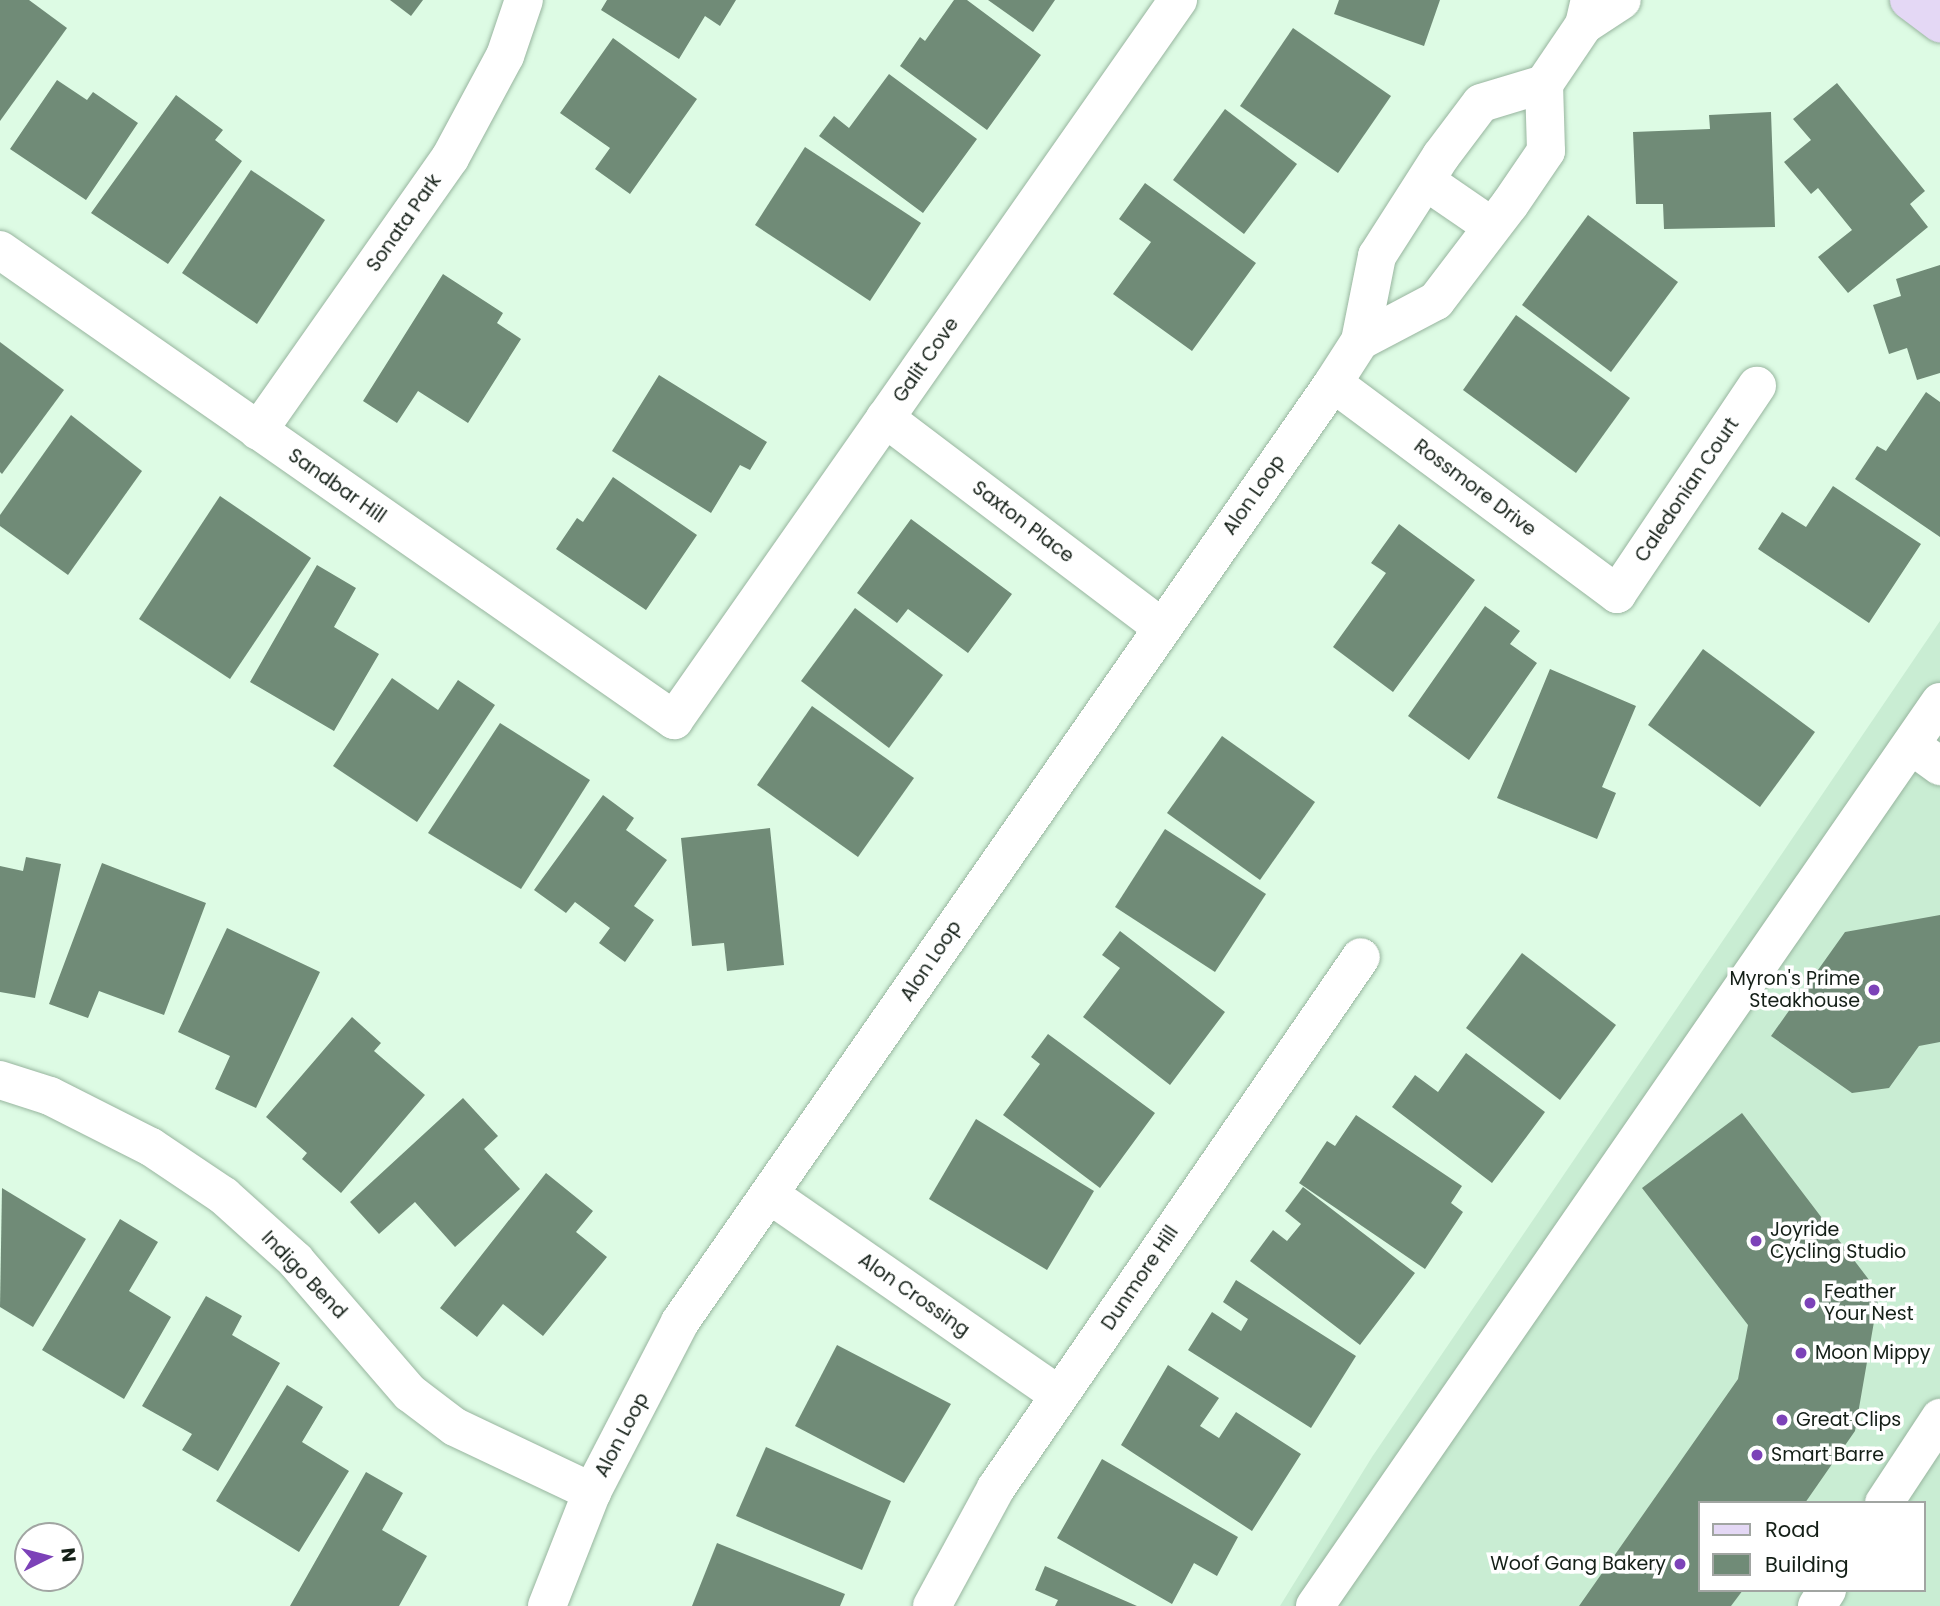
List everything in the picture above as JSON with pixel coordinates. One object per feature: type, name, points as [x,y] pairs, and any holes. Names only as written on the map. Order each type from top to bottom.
[{"type":"main road","points":[[1909,0],[1940,23]]},
{"type":"street","name":"Sonata Park","points":[[258,431],[450,158],[505,56],[524,0]]},
{"type":"street","name":"Galit Cove","points":[[674,720],[1178,0]]},
{"type":"street","points":[[1544,84],[1587,13],[1622,0]]},
{"type":"street","name":"Alon Loop","points":[[547,1606],[592,1492],[680,1322],[1160,626],[1333,383],[1360,341],[1377,256],[1481,103],[1544,84],[1546,151],[1436,301],[1360,341]]},
{"type":"street","points":[[1427,182],[1492,226]]},
{"type":"street","name":"Sandbar Hill","points":[[0,250],[674,720]]},
{"type":"street","name":"Rossmore Drive","points":[[1333,383],[1617,594]]},
{"type":"street","name":"Caledonian Court","points":[[1617,594],[1757,386]]},
{"type":"street","name":"Saxton Place","points":[[885,418],[1160,626]]},
{"type":"street","points":[[1315,1606],[1925,755],[1940,702]]},
{"type":"street","name":"Dunmore Hill","points":[[932,1606],[996,1488],[1361,957]]},
{"type":"street","name":"Indigo Bend","points":[[0,1080],[50,1096],[151,1147],[223,1196],[295,1260],[410,1394],[456,1427],[592,1492]]},
{"type":"street","name":"Alon Crossing","points":[[770,1195],[1059,1395]]},
{"type":"street","points":[[1885,1501],[1940,1418]]},
{"type":"shaded area","points":[[1940,621],[1940,1606],[1280,1606],[1372,1457]]},
{"type":"building","points":[[0,0],[29,0],[67,28],[0,121]]},
{"type":"building","points":[[390,0],[423,0],[411,16]]},
{"type":"building","points":[[607,0],[736,0],[720,26],[705,16],[679,59],[601,10]]},
{"type":"building","points":[[954,0],[967,0],[1041,55],[987,130],[900,66],[920,37],[925,41]]},
{"type":"building","points":[[988,0],[1055,0],[1033,32]]},
{"type":"building","points":[[1339,0],[1440,0],[1424,46],[1334,14]]},
{"type":"building","points":[[1293,28],[1391,96],[1338,173],[1240,106]]},
{"type":"building","points":[[613,38],[697,99],[630,194],[595,169],[610,148],[560,113]]},
{"type":"building","points":[[889,74],[977,139],[923,213],[819,136],[834,116],[849,128]]},
{"type":"building","points":[[57,80],[87,100],[93,92],[138,123],[86,200],[10,149]]},
{"type":"building","points":[[1837,83],[1925,191],[1910,204],[1928,227],[1848,293],[1818,257],[1852,230],[1818,188],[1811,194],[1784,162],[1811,140],[1793,119]]},
{"type":"building","points":[[176,95],[223,130],[215,140],[242,161],[168,264],[91,213]]},
{"type":"building","points":[[1225,109],[1297,164],[1244,234],[1173,180]]},
{"type":"building","points":[[1771,112],[1775,227],[1664,229],[1663,204],[1636,204],[1633,132],[1710,129],[1709,115]]},
{"type":"building","points":[[805,147],[921,223],[870,301],[755,225]]},
{"type":"building","points":[[251,170],[325,220],[257,324],[182,273]]},
{"type":"building","points":[[1145,183],[1256,263],[1192,351],[1113,294],[1151,242],[1119,219]]},
{"type":"building","points":[[1588,215],[1678,282],[1611,372],[1522,305]]},
{"type":"building","points":[[1940,265],[1940,373],[1917,380],[1907,348],[1889,354],[1873,305],[1901,296],[1896,279]]},
{"type":"building","points":[[443,274],[503,313],[497,323],[521,339],[468,423],[418,391],[397,423],[363,401]]},
{"type":"building","points":[[1516,315],[1630,398],[1576,473],[1463,390]]},
{"type":"building","points":[[0,342],[64,390],[2,474],[0,472]]},
{"type":"building","points":[[659,375],[767,442],[750,470],[740,465],[711,513],[612,451]]},
{"type":"building","points":[[1926,392],[1940,402],[1940,537],[1855,479],[1877,446],[1886,451]]},
{"type":"building","points":[[71,415],[142,471],[68,575],[0,526],[0,515]]},
{"type":"building","points":[[613,477],[697,535],[646,610],[556,549],[577,518],[583,522]]},
{"type":"building","points":[[1833,486],[1921,544],[1869,623],[1758,549],[1782,512],[1806,527]]},
{"type":"building","points":[[220,496],[311,558],[230,679],[139,619]]},
{"type":"building","points":[[911,519],[1012,594],[968,653],[908,609],[897,623],[857,593]]},
{"type":"building","points":[[1399,524],[1475,580],[1393,692],[1333,647],[1386,573],[1371,563]]},
{"type":"building","points":[[317,565],[356,588],[334,627],[379,654],[334,731],[250,682]]},
{"type":"building","points":[[1485,606],[1520,631],[1510,644],[1537,663],[1469,760],[1408,716]]},
{"type":"building","points":[[855,608],[943,675],[889,748],[801,681]]},
{"type":"building","points":[[1703,649],[1815,732],[1760,807],[1648,725]]},
{"type":"building","points":[[1550,669],[1636,706],[1602,787],[1616,793],[1597,839],[1497,798]]},
{"type":"building","points":[[392,678],[438,710],[458,680],[495,705],[417,822],[333,766]]},
{"type":"building","points":[[812,706],[914,778],[858,857],[757,785]]},
{"type":"building","points":[[500,723],[590,780],[521,889],[428,833]]},
{"type":"building","points":[[1222,736],[1315,802],[1260,880],[1167,813]]},
{"type":"building","points":[[603,795],[634,818],[626,830],[667,860],[634,906],[654,920],[625,962],[599,943],[610,928],[575,902],[566,913],[534,890]]},
{"type":"building","points":[[770,828],[784,965],[727,971],[724,943],[692,946],[681,838]]},
{"type":"building","points":[[1165,829],[1266,894],[1215,972],[1115,907]]},
{"type":"building","points":[[26,857],[61,864],[35,998],[0,992],[0,866],[23,871]]},
{"type":"building","points":[[102,863],[206,903],[164,1015],[99,991],[88,1018],[49,1004]]},
{"type":"building","points":[[1940,915],[1940,1042],[1919,1046],[1889,1088],[1852,1093],[1771,1036],[1845,932]]},
{"type":"building","points":[[227,928],[320,972],[256,1108],[215,1089],[230,1056],[178,1032]]},
{"type":"building","points":[[1120,931],[1225,1012],[1170,1085],[1083,1017],[1120,968],[1102,955]]},
{"type":"building","points":[[1522,953],[1616,1025],[1560,1100],[1466,1028]]},
{"type":"building","points":[[352,1017],[381,1043],[374,1051],[425,1095],[341,1193],[302,1159],[307,1153],[266,1117]]},
{"type":"building","points":[[1048,1034],[1155,1113],[1100,1188],[1003,1115],[1040,1064],[1031,1057]]},
{"type":"building","points":[[1466,1053],[1545,1112],[1492,1183],[1392,1107],[1415,1075],[1438,1092]]},
{"type":"building","points":[[463,1098],[498,1136],[484,1149],[520,1189],[455,1247],[415,1202],[379,1234],[350,1202]]},
{"type":"building","points":[[1742,1113],[1879,1293],[1855,1431],[1806,1501],[1699,1501],[1699,1592],[1742,1592],[1731,1606],[1579,1606],[1738,1379],[1748,1325],[1642,1188]]},
{"type":"building","points":[[1356,1115],[1462,1186],[1451,1203],[1463,1212],[1425,1269],[1299,1183],[1327,1141],[1335,1146]]},
{"type":"building","points":[[976,1119],[1094,1191],[1047,1270],[929,1199]]},
{"type":"building","points":[[546,1173],[593,1211],[576,1232],[607,1257],[543,1336],[503,1304],[477,1337],[440,1308]]},
{"type":"building","points":[[1303,1187],[1415,1273],[1360,1345],[1250,1261],[1273,1230],[1287,1241],[1301,1224],[1285,1211]]},
{"type":"building","points":[[2,1188],[86,1239],[33,1327],[0,1307]]},
{"type":"building","points":[[120,1219],[158,1242],[129,1291],[171,1317],[124,1399],[42,1350]]},
{"type":"building","points":[[1236,1280],[1356,1356],[1311,1428],[1188,1350],[1212,1312],[1241,1331],[1248,1319],[1223,1302]]},
{"type":"building","points":[[206,1296],[242,1316],[232,1335],[280,1363],[218,1471],[182,1450],[192,1434],[142,1406]]},
{"type":"building","points":[[837,1345],[951,1404],[904,1483],[795,1426]]},
{"type":"building","points":[[1168,1365],[1219,1398],[1200,1426],[1219,1438],[1236,1412],[1301,1454],[1252,1531],[1121,1445]]},
{"type":"building","points":[[287,1385],[323,1407],[302,1442],[349,1471],[299,1552],[216,1501]]},
{"type":"building","points":[[766,1447],[891,1501],[862,1570],[736,1516]]},
{"type":"building","points":[[1102,1459],[1238,1537],[1217,1576],[1194,1563],[1172,1604],[1057,1538]]},
{"type":"building","points":[[366,1472],[403,1493],[382,1530],[427,1556],[399,1606],[290,1606]]},
{"type":"building","points":[[717,1543],[845,1594],[840,1606],[692,1606]]},
{"type":"building","points":[[1045,1566],[1137,1606],[1055,1606],[1058,1600],[1035,1590]]},
{"type":"place","name":"Myron's Prime Steakhouse","points":[[1874,990]]},
{"type":"place","name":"Joyride Cycling Studio","points":[[1756,1241]]},
{"type":"place","name":"Feather Your Nest","points":[[1810,1303]]},
{"type":"place","name":"Moon Mippy","points":[[1801,1353]]},
{"type":"place","name":"Great Clips","points":[[1782,1420]]},
{"type":"place","name":"Smart Barre","points":[[1757,1455]]},
{"type":"place","name":"Woof Gang Bakery","points":[[1680,1564]]}]
